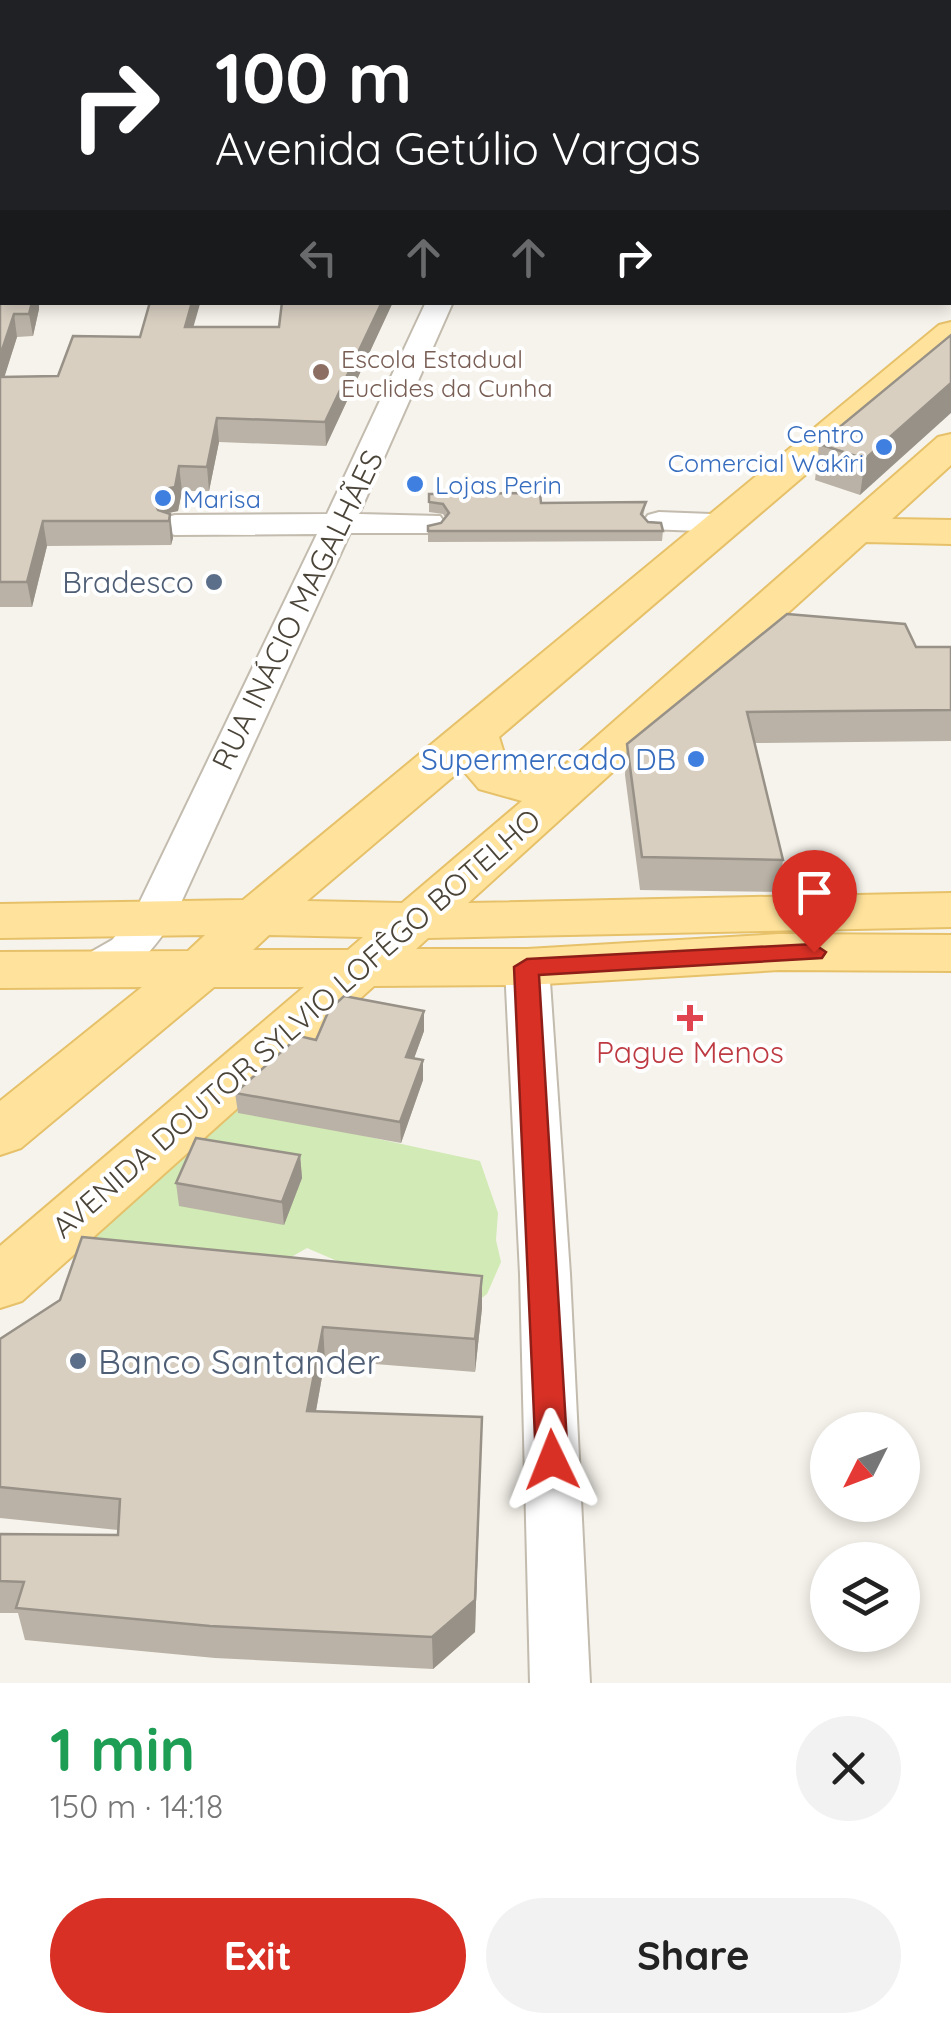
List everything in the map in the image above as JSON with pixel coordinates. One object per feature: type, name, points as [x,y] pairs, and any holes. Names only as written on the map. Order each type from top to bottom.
[{"type":"main road","points":[[0,1133],[201,969],[256,917],[951,332]]},
{"type":"main road","name":"AVENIDA DOUTOR SYLVIO LOFÊGO BOTELHO","points":[[0,1283],[951,445]]},
{"type":"main road","points":[[865,522],[951,516]]},
{"type":"main road","points":[[865,522],[951,532]]},
{"type":"main road","points":[[475,734],[478,761],[492,780],[526,788],[573,780]]},
{"type":"main road","points":[[0,921],[256,917],[415,920],[951,910]]},
{"type":"main road","points":[[0,970],[527,967],[780,952],[951,952]]},
{"type":"street","name":"RUA INÁCIO MAGALHÃES","points":[[92,970],[124,954],[140,940],[153,918],[439,305]]},
{"type":"street","points":[[658,522],[726,522]]},
{"type":"street","points":[[176,524],[429,523]]},
{"type":"street","points":[[527,967],[545,1274],[560,1683]]},
{"type":"green space","points":[[231,1107],[480,1161],[498,1213],[496,1240],[501,1262],[487,1294],[460,1314],[307,1248],[269,1270],[88,1242]]},
{"type":"building","points":[[0,305],[31,305],[29,314],[14,314],[0,356]]},
{"type":"building","points":[[149,305],[191,305],[185,327],[279,327],[282,305],[381,305],[325,422],[217,418],[207,467],[179,466],[175,487],[160,490],[153,498],[158,510],[170,514],[169,521],[43,521],[27,582],[0,582],[0,377],[58,376],[73,336],[140,337]]},
{"type":"building","points":[[951,335],[951,383],[865,459],[819,444]]},
{"type":"building","points":[[540,493],[541,503],[646,502],[641,514],[648,522],[661,523],[663,531],[428,531],[428,526],[441,523],[449,513],[443,504],[429,502],[429,494]]},
{"type":"building","name":"Supermercado DB","points":[[787,614],[905,624],[916,647],[951,647],[951,710],[747,712],[783,860],[642,857],[627,744]]},
{"type":"building","points":[[344,996],[424,1011],[406,1057],[423,1060],[400,1122],[235,1093],[299,1036],[316,1040],[329,1010]]},
{"type":"building","points":[[196,1138],[300,1155],[282,1202],[176,1183]]},
{"type":"building","points":[[82,1237],[482,1276],[475,1339],[323,1327],[307,1411],[482,1417],[475,1600],[432,1637],[210,1626],[16,1608],[24,1582],[0,1581],[0,1534],[118,1535],[120,1499],[0,1487],[0,1339],[60,1300]]},
{"type":"place","name":"Escola Estadual Euclides da Cunha","points":[[321,372]]},
{"type":"place","name":"Centro Comercial Wakîri","points":[[884,447]]},
{"type":"place","name":"Lojas Perin","points":[[415,484]]},
{"type":"place","name":"Marisa","points":[[163,498]]},
{"type":"place","name":"Bradesco","points":[[214,582]]},
{"type":"place","name":"Supermercado DB","points":[[696,759]]},
{"type":"place","name":"Pague Menos","points":[[690,1018]]},
{"type":"place","name":"Banco Santander","points":[[78,1361]]},
{"type":"route","points":[[552,1460],[527,967],[814,952]]}]
